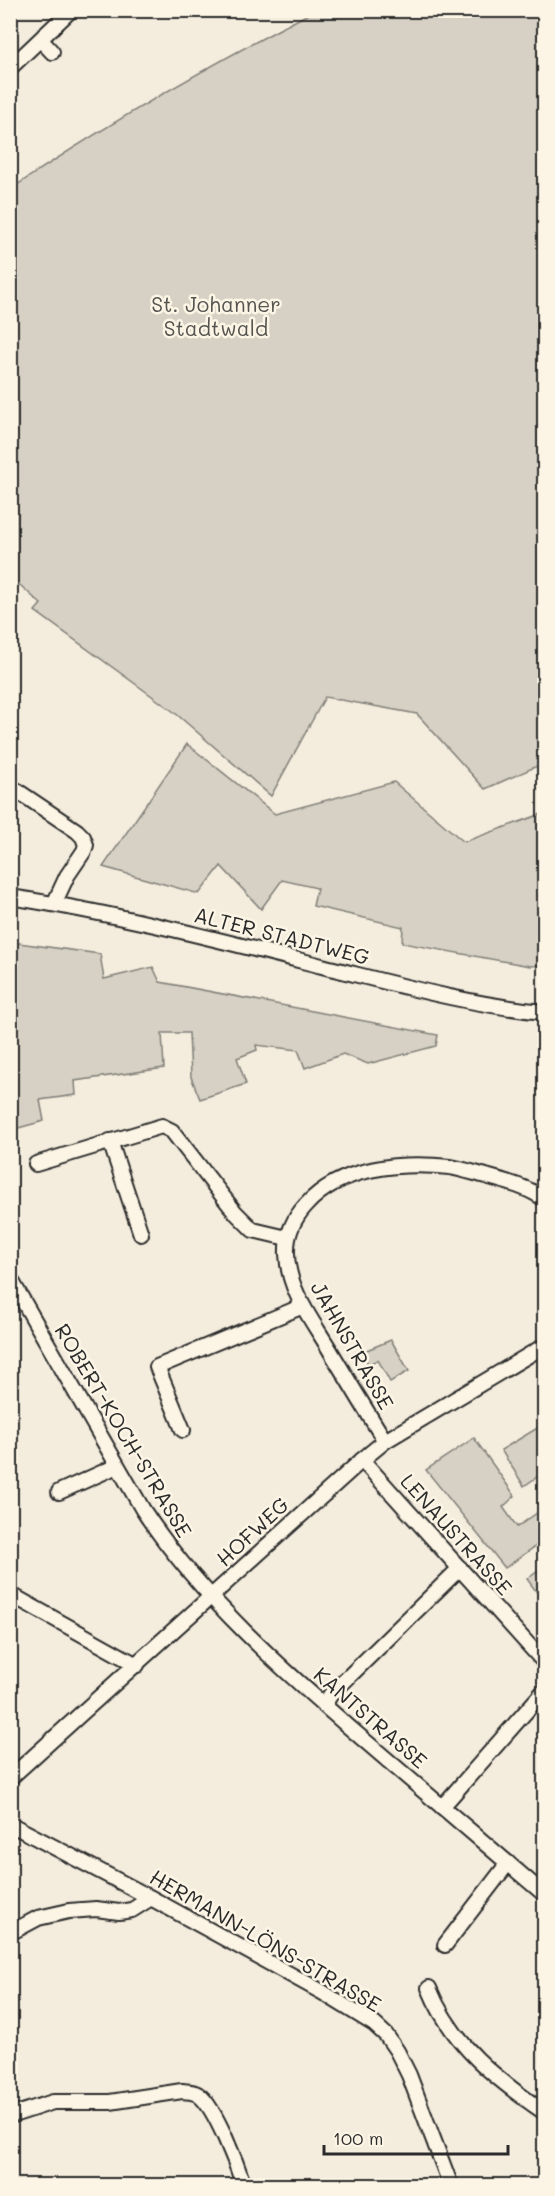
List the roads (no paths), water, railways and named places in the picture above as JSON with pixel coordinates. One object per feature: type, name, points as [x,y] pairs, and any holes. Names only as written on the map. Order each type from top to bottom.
[{"type":"street","points":[[10,68],[71,10]]},
{"type":"street","points":[[41,40],[52,52]]},
{"type":"street","points":[[10,786],[77,831],[83,837],[86,845],[67,876],[54,904]]},
{"type":"street","name":"ALTER STADTWEG","points":[[10,897],[54,904],[239,945],[434,994],[544,1012]]},
{"type":"street","points":[[36,1164],[162,1125],[172,1131],[235,1212],[254,1230],[287,1238],[301,1210],[328,1185],[354,1174],[386,1167],[452,1167],[509,1182],[544,1199]]},
{"type":"street","points":[[110,1141],[141,1234]]},
{"type":"street","name":"JAHNSTRASSE","points":[[287,1238],[291,1281],[303,1306],[385,1442]]},
{"type":"street","name":"ROBERT-KOCH-STRASSE","points":[[10,1278],[160,1537],[212,1597]]},
{"type":"street","points":[[183,1430],[157,1367],[303,1306]]},
{"type":"street","name":"HOFWEG","points":[[10,1778],[362,1460],[385,1442],[544,1346]]},
{"type":"street","name":"LENAUSTRASSE","points":[[362,1460],[544,1662]]},
{"type":"street","points":[[59,1492],[117,1466]]},
{"type":"street","points":[[324,1705],[331,1694],[460,1568]]},
{"type":"street","points":[[10,1594],[137,1665]]},
{"type":"street","name":"KANTSTRASSE","points":[[212,1597],[324,1705],[544,1894]]},
{"type":"street","points":[[442,1808],[544,1691]]},
{"type":"street","name":"HERMANN-LÖNS-STRASSE","points":[[10,1824],[151,1898],[353,2010],[374,2024],[386,2035],[397,2051],[409,2075],[451,2186]]},
{"type":"street","points":[[445,1945],[508,1863]]},
{"type":"street","points":[[10,1934],[38,1918],[69,1911],[132,1910],[151,1898]]},
{"type":"street","points":[[429,1988],[436,2007],[474,2058],[544,2112]]},
{"type":"street","points":[[10,2116],[53,2102],[110,2102],[182,2091],[194,2092],[201,2096],[213,2115],[244,2186]]},
{"type":"park label","name":"St. Johanner Stadtwald","points":[[216,315]]}]
